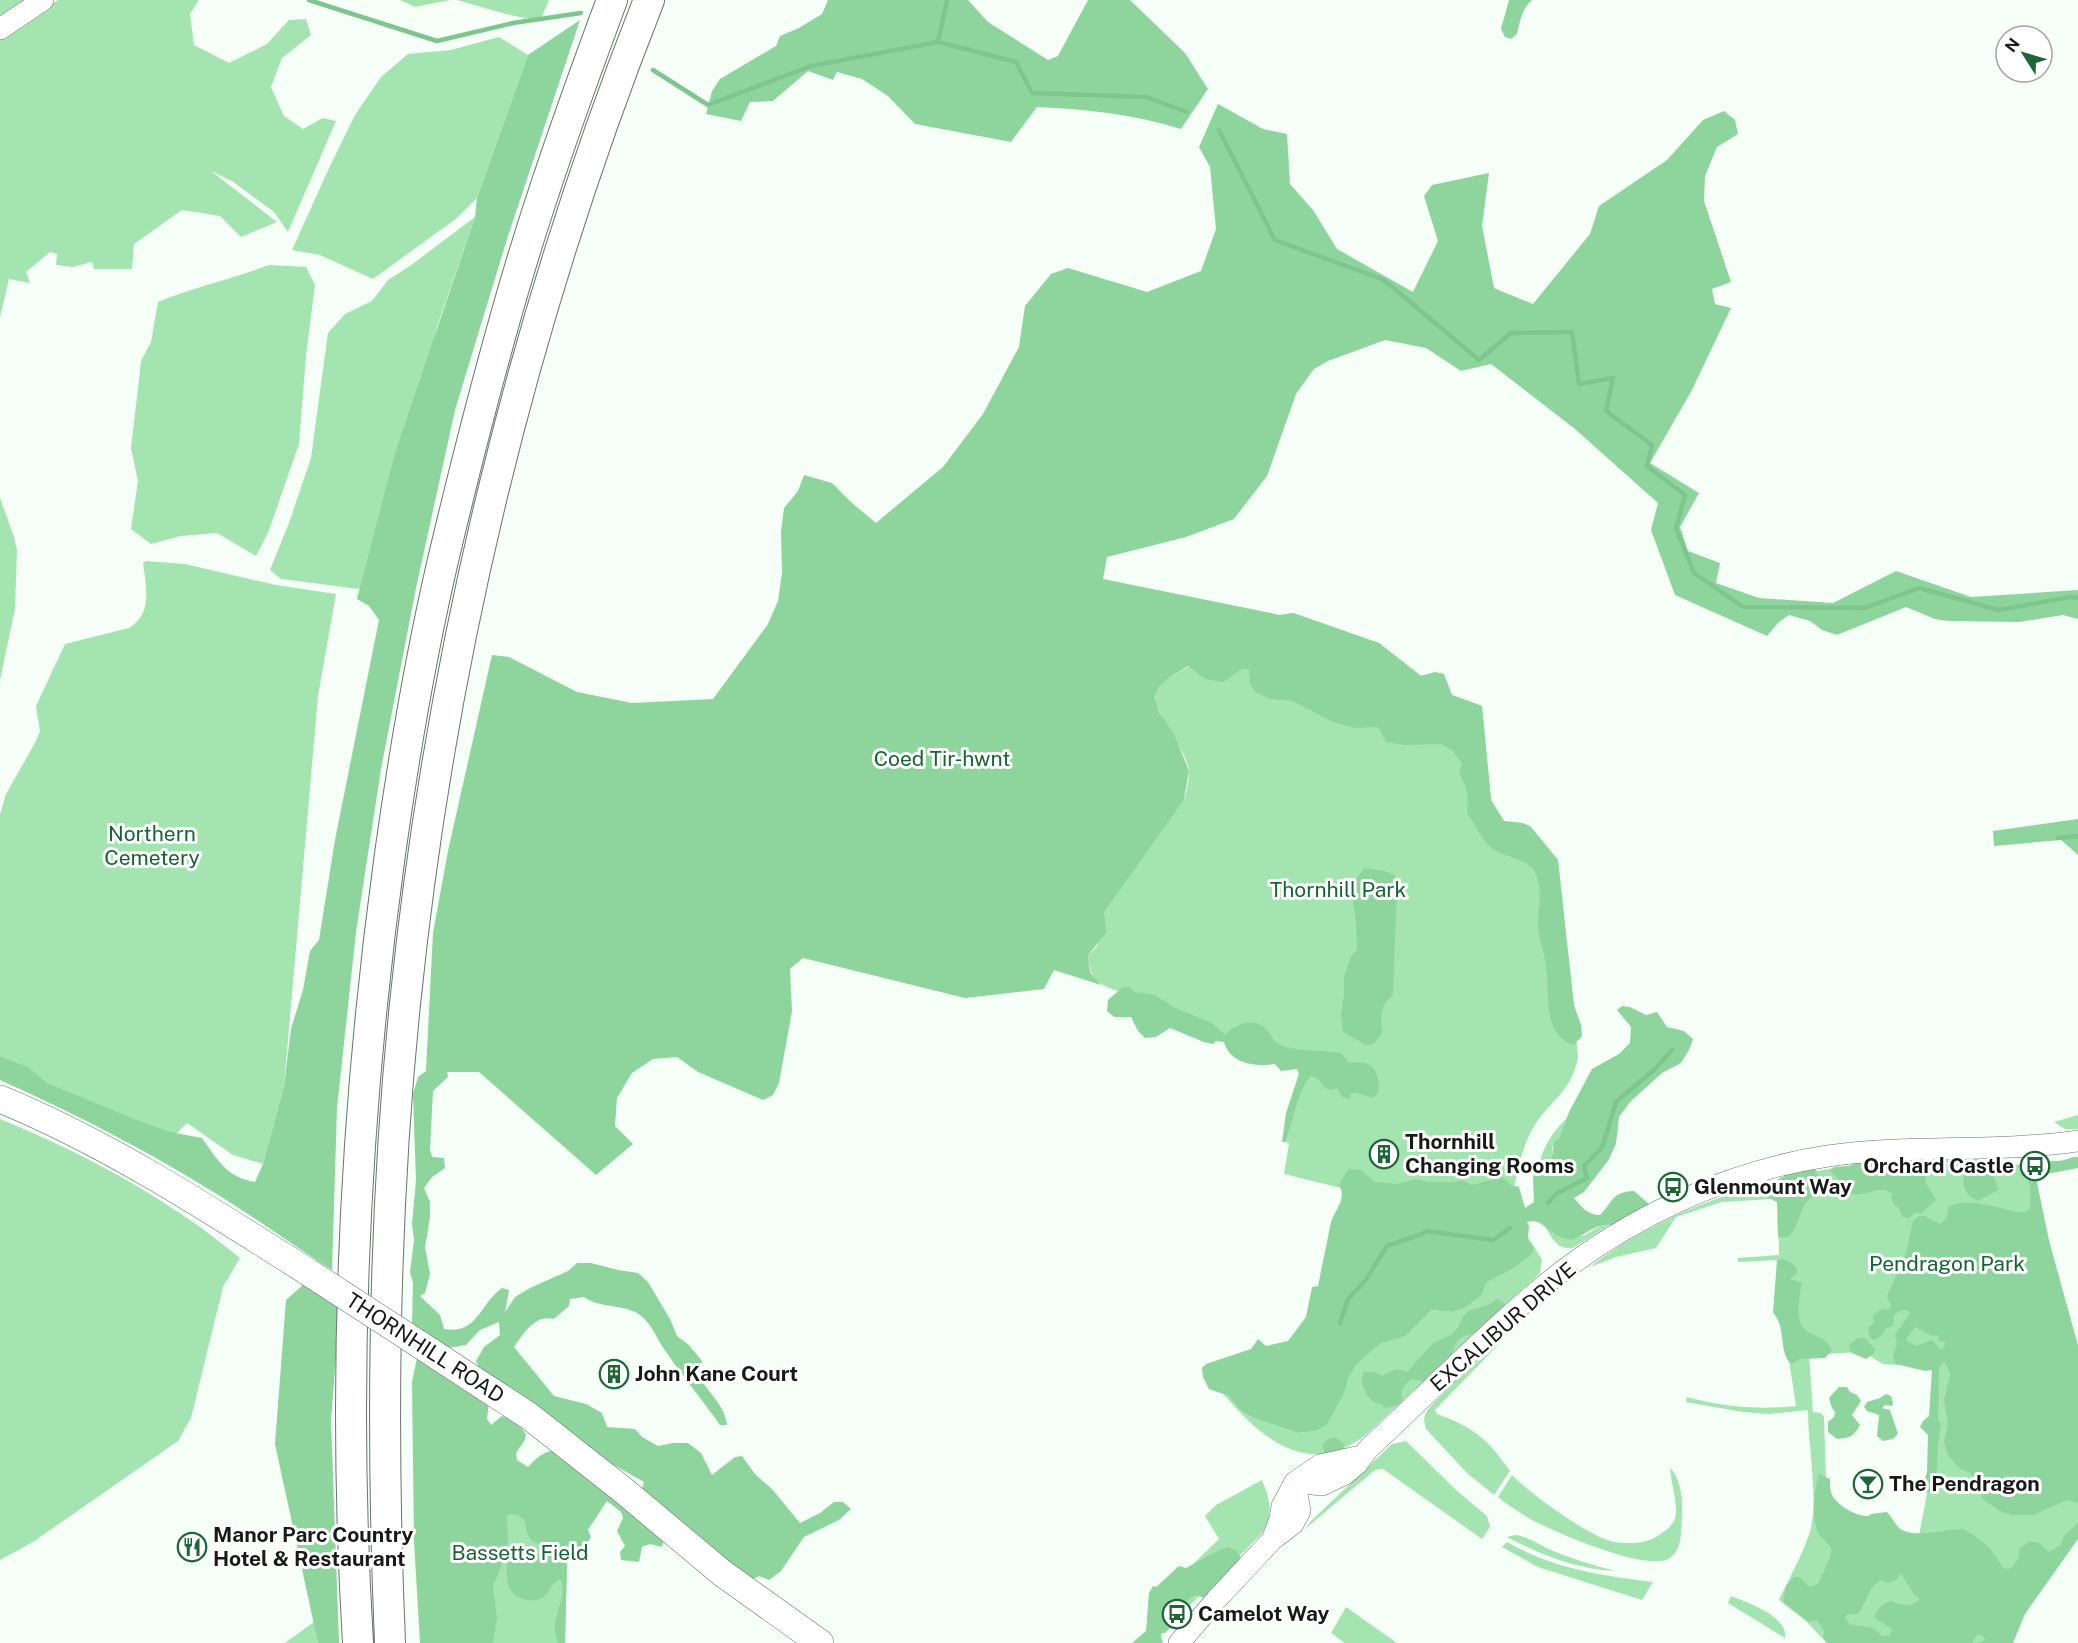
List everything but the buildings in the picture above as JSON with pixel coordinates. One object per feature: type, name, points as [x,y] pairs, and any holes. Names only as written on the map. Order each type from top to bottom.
[{"type":"highway","points":[[358,1643],[350,1469],[358,1157],[373,986],[399,789],[443,558],[505,317],[558,148],[612,0]]},
{"type":"highway","points":[[390,1643],[384,1427],[392,1170],[405,1006],[439,758],[474,578],[499,468],[528,361],[594,148],[649,0]]},
{"type":"main road","name":"THORNHILL ROAD","points":[[0,1099],[43,1117],[153,1176],[308,1272],[503,1398],[555,1436],[722,1573],[820,1643]]},
{"type":"street","points":[[0,28],[43,0]]},
{"type":"street","name":"EXCALIBUR DRIVE","points":[[1179,1643],[1223,1592],[1272,1540],[1283,1534],[1299,1515],[1295,1482],[1322,1485],[1345,1474],[1357,1464],[1361,1456],[1545,1285],[1622,1231],[1696,1194],[1751,1174],[1798,1162],[1879,1150],[2078,1141]]},
{"type":"green space","points":[[0,0],[35,0],[0,21]]},
{"type":"green space","points":[[58,0],[199,0],[190,14],[194,45],[229,63],[267,44],[289,20],[306,19],[311,35],[282,58],[271,87],[284,116],[303,129],[323,118],[336,121],[288,232],[274,212],[232,181],[211,171],[277,222],[241,237],[220,216],[182,210],[134,244],[132,269],[94,269],[92,262],[73,267],[56,265],[57,254],[50,252],[26,272],[30,283],[9,279],[0,317],[0,39]]},
{"type":"green space","points":[[400,0],[450,0],[415,7]]},
{"type":"green space","points":[[457,0],[549,0],[540,21]]},
{"type":"green space","points":[[828,0],[968,0],[988,22],[1048,60],[1058,56],[1088,0],[1130,0],[1185,53],[1208,89],[1181,129],[1109,113],[1037,107],[1011,142],[915,124],[888,96],[862,79],[837,72],[833,80],[808,71],[773,101],[750,102],[741,121],[706,114],[712,91],[720,79],[776,46],[780,36],[822,14]]},
{"type":"green space","points":[[1509,0],[1532,0],[1520,20],[1517,34],[1511,39],[1505,37],[1501,29]]},
{"type":"green space","points":[[580,20],[507,239],[455,410],[416,588],[381,769],[356,932],[337,1108],[332,1270],[216,1193],[156,1158],[63,1109],[0,1080],[0,1056],[29,1067],[47,1083],[134,1119],[170,1132],[202,1138],[230,1172],[245,1180],[255,1182],[263,1164],[284,1086],[291,1029],[303,990],[310,951],[319,940],[335,840],[379,620],[369,606],[357,599],[395,453],[475,217],[477,198],[528,55]]},
{"type":"green space","points":[[499,37],[528,55],[477,198],[457,218],[373,279],[320,255],[292,250],[355,115],[381,77],[408,54],[451,50]]},
{"type":"green space","name":"Coed Tir-hwnt","points":[[1218,104],[1263,129],[1287,134],[1290,184],[1313,210],[1337,249],[1413,292],[1438,241],[1424,196],[1432,185],[1489,173],[1482,226],[1494,288],[1533,304],[1590,234],[1599,206],[1667,160],[1703,120],[1724,111],[1735,120],[1738,134],[1717,147],[1705,176],[1704,201],[1731,282],[1712,289],[1715,304],[1731,308],[1692,390],[1650,463],[1699,493],[1680,527],[1688,551],[1720,563],[1716,583],[1759,598],[1833,603],[1896,571],[1971,597],[2078,590],[2078,619],[2063,615],[2019,622],[1948,621],[1935,619],[1906,607],[1837,635],[1822,630],[1810,621],[1789,615],[1779,622],[1767,636],[1675,595],[1651,530],[1658,503],[1575,429],[1491,364],[1461,371],[1426,348],[1385,340],[1328,361],[1314,369],[1296,394],[1267,476],[1234,519],[1186,537],[1107,557],[1103,579],[1280,615],[1293,613],[1379,643],[1420,676],[1435,672],[1444,674],[1452,695],[1482,706],[1491,800],[1504,821],[1530,826],[1558,860],[1574,1005],[1582,1036],[1574,1045],[1563,1040],[1556,1032],[1552,1022],[1549,1011],[1546,965],[1538,929],[1540,893],[1536,874],[1527,864],[1495,851],[1484,840],[1467,812],[1467,792],[1459,773],[1462,764],[1453,751],[1441,744],[1404,745],[1386,742],[1378,727],[1355,728],[1333,722],[1292,701],[1271,699],[1255,692],[1250,684],[1249,669],[1242,669],[1223,682],[1205,679],[1188,666],[1159,687],[1155,697],[1159,712],[1174,734],[1189,771],[1184,800],[1104,912],[1106,933],[1088,955],[1090,972],[1101,985],[1054,970],[1044,989],[965,998],[803,958],[790,969],[792,1011],[779,1083],[773,1095],[763,1100],[698,1072],[677,1057],[653,1059],[632,1073],[617,1098],[615,1126],[633,1144],[596,1175],[479,1072],[447,1072],[448,1077],[433,1091],[430,1150],[432,1157],[444,1158],[445,1168],[432,1177],[424,1188],[430,1202],[425,1247],[430,1274],[425,1293],[420,1296],[440,1315],[444,1329],[455,1330],[471,1323],[502,1288],[509,1290],[505,1312],[515,1297],[568,1271],[577,1263],[591,1263],[638,1273],[648,1282],[670,1319],[677,1336],[689,1345],[702,1361],[700,1378],[720,1406],[727,1425],[720,1425],[669,1356],[649,1324],[630,1310],[596,1303],[584,1297],[570,1299],[569,1306],[554,1319],[541,1319],[531,1326],[514,1347],[554,1396],[586,1404],[602,1413],[607,1427],[635,1429],[642,1437],[658,1446],[688,1443],[701,1453],[712,1475],[735,1457],[742,1456],[755,1474],[772,1489],[800,1523],[820,1513],[834,1502],[843,1502],[851,1509],[839,1520],[804,1537],[781,1571],[769,1580],[759,1576],[748,1582],[642,1489],[644,1482],[605,1460],[482,1373],[476,1361],[484,1347],[500,1335],[499,1322],[480,1330],[466,1345],[449,1348],[412,1324],[413,1283],[410,1272],[414,1240],[412,1224],[416,1180],[413,1094],[418,1077],[426,1071],[433,933],[448,851],[492,655],[509,657],[577,692],[632,703],[713,699],[768,624],[778,601],[782,573],[781,532],[784,508],[798,491],[804,475],[832,483],[876,523],[943,467],[983,414],[1019,347],[1025,306],[1051,274],[1068,268],[1147,292],[1201,271],[1216,229],[1210,167],[1199,147]]},
{"type":"green space","points":[[475,217],[437,327],[426,383],[367,590],[281,579],[270,570],[311,458],[328,333],[345,314],[372,301],[388,280]]},
{"type":"green space","points":[[269,265],[306,267],[315,285],[306,356],[299,444],[268,533],[256,556],[217,533],[181,536],[151,544],[131,529],[138,481],[131,448],[141,361],[151,342],[158,302]]},
{"type":"green space","points":[[0,498],[17,550],[15,609],[0,680]]},
{"type":"green space","name":"Northern Cemetery","points":[[146,561],[185,564],[276,585],[336,594],[318,696],[284,1086],[263,1164],[233,1155],[187,1123],[170,1140],[47,1083],[29,1067],[0,1056],[0,815],[6,794],[40,731],[36,706],[65,644],[129,628],[137,622],[145,607],[143,563]]},
{"type":"green space","name":"Thornhill Park","points":[[1293,613],[1379,643],[1427,680],[1452,695],[1482,706],[1491,800],[1504,821],[1530,826],[1558,860],[1578,1057],[1575,1069],[1565,1088],[1529,1135],[1513,1192],[1349,1190],[1284,1174],[1289,1143],[1284,1142],[1300,1068],[1115,998],[1118,991],[1100,983],[1091,970],[1088,955],[1097,946],[1103,912],[1184,800],[1187,790],[1189,772],[1187,763],[1159,711],[1156,702],[1158,690],[1170,677],[1280,615]]},
{"type":"green space","points":[[2078,819],[2078,855],[2061,840],[1994,846],[1993,831]]},
{"type":"green space","points":[[1365,868],[1395,875],[1397,886],[1393,995],[1383,1008],[1382,1034],[1373,1044],[1366,1045],[1343,1032],[1341,1014],[1344,977],[1351,956],[1357,949],[1353,900],[1349,892],[1352,883]]},
{"type":"green space","points":[[1123,987],[1129,987],[1135,992],[1155,995],[1175,1008],[1213,1024],[1225,1035],[1237,1026],[1252,1023],[1262,1026],[1277,1043],[1286,1047],[1341,1053],[1349,1063],[1363,1063],[1373,1068],[1379,1085],[1378,1094],[1372,1098],[1357,1093],[1351,1093],[1350,1099],[1342,1097],[1337,1088],[1331,1090],[1325,1088],[1319,1080],[1310,1076],[1298,1099],[1285,1142],[1282,1142],[1286,1113],[1299,1074],[1297,1069],[1281,1071],[1275,1064],[1259,1065],[1244,1062],[1232,1055],[1224,1042],[1216,1041],[1213,1044],[1204,1042],[1170,1028],[1156,1037],[1145,1038],[1138,1031],[1131,1017],[1114,1017],[1107,1011],[1108,1000]]},
{"type":"green space","points":[[1622,1006],[1630,1007],[1646,1015],[1657,1012],[1667,1027],[1684,1031],[1693,1039],[1681,1063],[1662,1073],[1630,1102],[1619,1117],[1616,1144],[1608,1161],[1584,1192],[1574,1198],[1588,1212],[1600,1215],[1617,1195],[1634,1191],[1648,1203],[1646,1212],[1617,1227],[1599,1226],[1571,1240],[1555,1234],[1538,1222],[1527,1222],[1528,1238],[1534,1248],[1532,1254],[1515,1267],[1487,1282],[1482,1295],[1465,1308],[1451,1312],[1432,1310],[1406,1336],[1380,1344],[1357,1364],[1327,1425],[1316,1431],[1298,1433],[1251,1417],[1240,1410],[1229,1396],[1209,1389],[1203,1377],[1202,1368],[1206,1364],[1251,1349],[1258,1339],[1266,1346],[1288,1341],[1306,1317],[1312,1287],[1318,1286],[1331,1222],[1340,1204],[1342,1195],[1339,1185],[1346,1172],[1351,1169],[1361,1170],[1375,1182],[1396,1184],[1418,1179],[1428,1182],[1463,1180],[1472,1185],[1502,1177],[1511,1185],[1519,1187],[1525,1208],[1534,1202],[1533,1177],[1538,1168],[1548,1164],[1554,1142],[1559,1139],[1569,1112],[1592,1069],[1619,1054],[1630,1043],[1631,1027],[1617,1010]]},
{"type":"green space","points":[[2078,1115],[2078,1129],[2065,1129],[2054,1122]]},
{"type":"green space","points":[[1568,1117],[1559,1139],[1552,1148],[1552,1156],[1548,1164],[1538,1168],[1549,1140]]},
{"type":"green space","points":[[0,1119],[118,1175],[191,1221],[240,1258],[223,1287],[191,1418],[178,1441],[33,1542],[0,1560]]},
{"type":"green space","points":[[2078,1157],[2078,1168],[2041,1175],[2036,1179],[2049,1241],[2078,1346],[2078,1503],[2067,1500],[2033,1515],[2013,1515],[1999,1511],[1982,1498],[1977,1481],[1970,1473],[1959,1468],[1948,1455],[1944,1441],[1948,1424],[1944,1400],[1950,1375],[1943,1362],[1939,1368],[1938,1419],[1941,1425],[1936,1488],[1932,1493],[1925,1492],[1922,1485],[1927,1473],[1928,1435],[1920,1427],[1929,1416],[1932,1370],[1925,1371],[1896,1364],[1893,1357],[1897,1343],[1895,1335],[1910,1313],[1907,1310],[1894,1315],[1894,1323],[1891,1327],[1886,1328],[1875,1340],[1870,1338],[1868,1328],[1874,1322],[1873,1315],[1883,1308],[1887,1310],[1891,1307],[1887,1296],[1906,1253],[1913,1221],[1919,1216],[1925,1216],[1940,1224],[1947,1218],[1948,1207],[1966,1203],[1985,1204],[2023,1213],[2030,1209],[2030,1185],[2025,1172],[2027,1166],[2036,1158],[2055,1161]],"holes":[[[1916,1327],[1931,1336],[1938,1335],[1939,1341],[1945,1342],[1944,1347],[1940,1349],[1932,1340],[1916,1346],[1907,1341],[1907,1337]]]},
{"type":"green space","name":"Pendragon Park","points":[[1980,1159],[2034,1167],[2049,1241],[2078,1346],[2078,1538],[1997,1643],[1827,1643],[1805,1620],[1779,1600],[1803,1550],[1812,1522],[1813,1480],[1808,1410],[1768,1414],[1686,1402],[1687,1397],[1742,1407],[1796,1406],[1783,1321],[1779,1260],[1738,1262],[1738,1258],[1779,1255],[1778,1202],[1787,1198],[1722,1202],[1676,1217],[1656,1248],[1616,1257],[1590,1267],[1645,1231],[1675,1216],[1770,1182],[1852,1165]],"holes":[[[1859,1352],[1883,1364],[1934,1367],[1929,1483],[1919,1536],[1884,1524],[1827,1512],[1824,1417],[1821,1413],[1813,1412],[1809,1355]]]},
{"type":"green space","points":[[1891,1160],[1920,1167],[1925,1172],[1926,1183],[1936,1200],[1920,1214],[1916,1212],[1909,1218],[1902,1217],[1899,1208],[1894,1205],[1891,1197],[1893,1195],[1888,1191],[1847,1193],[1839,1188],[1838,1179],[1830,1171],[1834,1167],[1850,1166],[1857,1162],[1881,1163]]},
{"type":"green space","points":[[1813,1166],[1818,1174],[1820,1190],[1816,1198],[1812,1197],[1807,1201],[1788,1237],[1778,1237],[1777,1202],[1762,1195],[1761,1186],[1765,1181],[1777,1180],[1784,1176],[1783,1171]]},
{"type":"green space","points":[[1974,1169],[1995,1178],[1998,1190],[1978,1201],[1964,1188],[1965,1170]]},
{"type":"green space","points":[[1603,1224],[1611,1224],[1573,1248],[1559,1245],[1544,1225],[1554,1234],[1584,1236]]},
{"type":"green space","points":[[1528,1236],[1542,1260],[1540,1273],[1368,1433],[1347,1447],[1326,1453],[1307,1454],[1288,1448],[1253,1425],[1222,1392],[1230,1396],[1240,1410],[1251,1417],[1298,1433],[1316,1431],[1327,1425],[1357,1364],[1380,1344],[1406,1336],[1432,1310],[1451,1312],[1465,1308],[1482,1295],[1487,1282],[1534,1248]]},
{"type":"green space","points":[[1783,1259],[1796,1268],[1797,1273],[1790,1279],[1802,1283],[1798,1311],[1801,1324],[1810,1333],[1825,1341],[1832,1350],[1825,1358],[1800,1359],[1792,1364],[1785,1354],[1780,1326],[1773,1313],[1777,1260]]},
{"type":"green space","points":[[304,1284],[340,1306],[331,1420],[339,1643],[318,1643],[275,1444],[286,1300]]},
{"type":"green space","points":[[1497,1299],[1503,1302],[1506,1308],[1480,1334],[1459,1339],[1446,1364],[1428,1382],[1411,1379],[1402,1389],[1402,1401],[1397,1406],[1384,1408],[1368,1396],[1361,1381],[1364,1372],[1374,1372],[1382,1376],[1397,1370],[1407,1372],[1433,1343],[1451,1335],[1458,1328],[1468,1311],[1488,1305]]},
{"type":"green space","points":[[1858,1338],[1865,1338],[1875,1349],[1873,1354],[1866,1359],[1852,1353],[1849,1348],[1850,1344]]},
{"type":"green space","points":[[1501,1342],[1435,1410],[1437,1414],[1479,1435],[1510,1471],[1494,1495],[1467,1473],[1426,1429],[1424,1419],[1429,1409],[1448,1389]]},
{"type":"green space","points":[[417,1358],[489,1402],[487,1419],[491,1425],[502,1416],[518,1425],[526,1434],[525,1440],[516,1453],[517,1460],[528,1467],[541,1455],[557,1450],[664,1541],[662,1547],[650,1544],[642,1547],[639,1562],[621,1560],[620,1552],[625,1546],[617,1531],[623,1518],[621,1512],[607,1501],[588,1530],[591,1537],[589,1541],[567,1563],[565,1643],[558,1643],[555,1634],[556,1618],[562,1596],[561,1579],[545,1596],[535,1600],[520,1598],[508,1586],[507,1560],[517,1550],[529,1547],[541,1555],[549,1555],[549,1547],[534,1542],[527,1534],[525,1521],[518,1515],[510,1514],[507,1516],[508,1543],[493,1586],[497,1619],[493,1643],[420,1643],[414,1541],[412,1382]]},
{"type":"green space","points":[[1839,1387],[1847,1387],[1861,1401],[1852,1415],[1860,1425],[1858,1429],[1851,1436],[1837,1439],[1828,1432],[1828,1422],[1834,1417],[1835,1412],[1829,1398]]},
{"type":"green space","points":[[1886,1394],[1891,1396],[1893,1403],[1892,1406],[1885,1405],[1882,1408],[1890,1410],[1898,1434],[1893,1439],[1883,1441],[1877,1436],[1879,1415],[1867,1411],[1864,1407],[1867,1402]]},
{"type":"green space","points":[[1335,1437],[1344,1444],[1342,1456],[1326,1456],[1322,1445],[1328,1439]]},
{"type":"green space","points":[[1406,1441],[1457,1491],[1487,1516],[1490,1527],[1482,1539],[1383,1469],[1375,1470],[1305,1529],[1392,1444]]},
{"type":"green space","name":"Bassetts Field","points":[[476,1462],[582,1539],[567,1563],[565,1643],[472,1643]]},
{"type":"green space","points":[[1670,1468],[1677,1478],[1682,1497],[1680,1538],[1674,1554],[1670,1558],[1659,1561],[1623,1556],[1580,1541],[1532,1520],[1498,1497],[1512,1475],[1546,1503],[1592,1533],[1615,1542],[1644,1542],[1665,1531],[1675,1518],[1676,1504]]},
{"type":"green space","points":[[1819,1474],[1830,1479],[1832,1495],[1848,1510],[1864,1516],[1887,1512],[1902,1530],[1923,1533],[1963,1529],[1986,1545],[2003,1568],[2010,1569],[2018,1560],[2020,1548],[2030,1541],[2039,1543],[2049,1552],[2061,1545],[2064,1536],[2078,1523],[2078,1539],[2025,1614],[2013,1643],[1977,1643],[1985,1640],[1982,1635],[1977,1635],[1972,1643],[1827,1643],[1823,1638],[1824,1631],[1817,1620],[1808,1622],[1783,1602],[1786,1586],[1794,1577],[1799,1577],[1810,1587],[1818,1584],[1830,1556],[1830,1546],[1816,1528],[1814,1504]],"holes":[[[1901,1573],[1913,1593],[1920,1599],[1917,1602],[1905,1605],[1890,1601],[1876,1612],[1875,1618],[1892,1629],[1891,1635],[1882,1636],[1873,1628],[1849,1624],[1845,1617],[1849,1614],[1858,1614],[1872,1588],[1880,1580],[1888,1583],[1896,1580]]]},
{"type":"green space","points":[[1262,1480],[1270,1507],[1268,1520],[1262,1533],[1173,1620],[1155,1643],[1136,1643],[1142,1638],[1150,1623],[1156,1587],[1179,1566],[1186,1571],[1219,1539],[1205,1516],[1216,1505]]},
{"type":"green space","points":[[1515,1535],[1567,1556],[1615,1571],[1559,1560],[1507,1537]]},
{"type":"green space","points":[[1507,1542],[1542,1559],[1578,1570],[1653,1582],[1642,1600],[1538,1567],[1502,1547]]},
{"type":"green space","points":[[1229,1547],[1237,1551],[1242,1560],[1206,1599],[1196,1595],[1176,1610],[1173,1625],[1165,1633],[1160,1633],[1163,1643],[1132,1643],[1146,1631],[1149,1593],[1153,1586],[1157,1587],[1179,1566],[1186,1568]]},
{"type":"green space","points":[[1731,1596],[1756,1606],[1774,1617],[1784,1630],[1785,1638],[1728,1603]]},
{"type":"green space","points":[[1346,1607],[1397,1643],[1345,1643],[1331,1633]]},
{"type":"green space","points":[[314,1622],[318,1643],[285,1643]]},
{"type":"waterway","points":[[309,0],[437,41],[513,23],[581,13]]},
{"type":"waterway","points":[[938,42],[947,0]]},
{"type":"waterway","points":[[653,70],[708,105],[811,66],[938,42],[1016,62],[1032,93],[1146,97],[1187,112]]},
{"type":"waterway","points":[[1219,130],[1275,240],[1384,280],[1479,360],[1511,333],[1572,332],[1579,384],[1613,378],[1606,411],[1652,445],[1647,466],[1685,495],[1676,528],[1694,573],[1743,607],[1865,608],[1919,588],[1999,610],[2070,597],[2078,598]]},
{"type":"waterway","points":[[2058,838],[2078,836]]},
{"type":"waterway","points":[[1548,1203],[1556,1194],[1587,1178],[1584,1166],[1602,1148],[1616,1102],[1655,1069],[1672,1050]]},
{"type":"waterway","points":[[1340,1323],[1348,1299],[1365,1281],[1387,1246],[1426,1231],[1493,1240],[1510,1228]]},
{"type":"place","name":"Thornhill Changing Rooms","points":[[1384,1154]]},
{"type":"place","name":"Orchard Castle","points":[[2035,1166]]},
{"type":"place","name":"Glenmount Way","points":[[1673,1187]]},
{"type":"place","name":"John Kane Court","points":[[614,1374]]},
{"type":"place","name":"The Pendragon","points":[[1868,1484]]},
{"type":"place","name":"Manor Parc Country Hotel & Restaurant","points":[[192,1547]]},
{"type":"place","name":"Camelot Way","points":[[1177,1614]]}]
